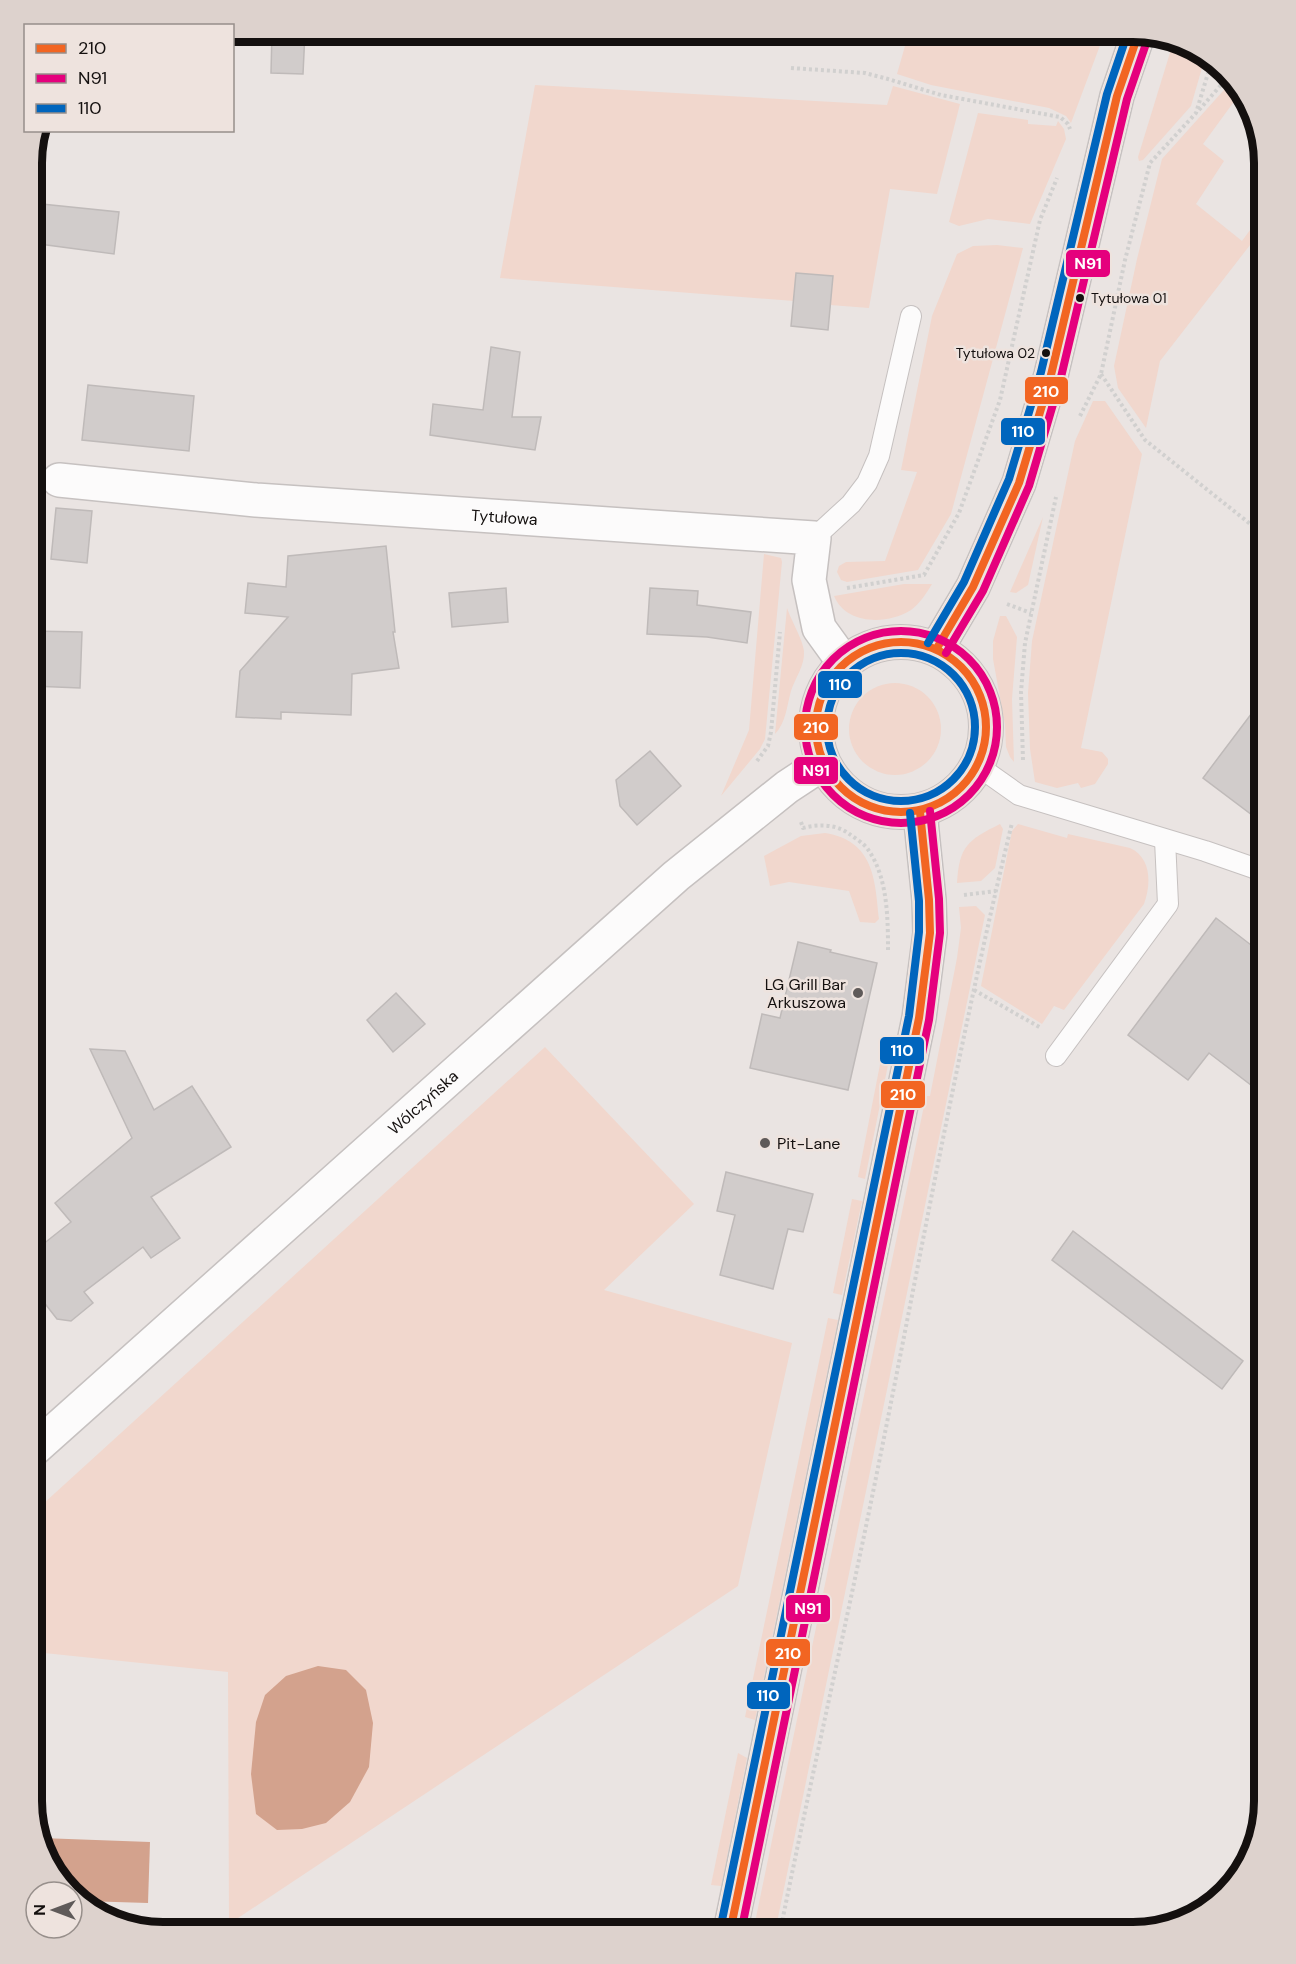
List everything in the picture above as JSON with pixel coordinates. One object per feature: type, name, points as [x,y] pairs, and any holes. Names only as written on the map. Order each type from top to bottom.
[{"type":"main road","points":[[937,648],[973,587],[1019,483],[1051,375],[1117,96],[1136,42]]},
{"type":"main road","name":"Tytułowa","points":[[59,480],[256,500],[814,538]]},
{"type":"main road","points":[[814,538],[809,580],[819,628],[845,664]]},
{"type":"main road","points":[[899,640],[937,648],[972,677],[987,721],[978,766],[954,796],[920,812],[881,812],[847,795],[822,764],[814,727],[827,681],[862,649],[899,640]]},
{"type":"main road","name":"Wólczyńska","points":[[42,1442],[676,876],[787,787],[822,764]]},
{"type":"main road","points":[[732,1922],[919,1017],[930,933],[920,812]]},
{"type":"lane","points":[[814,538],[851,504],[867,483],[879,456],[911,316]]},
{"type":"lane","points":[[978,766],[1019,795],[1254,868]]},
{"type":"lane","points":[[1056,1056],[1168,904],[1165,840]]},
{"type":"path","points":[[791,68],[865,73],[941,95],[1060,117],[1068,124],[1074,137]]},
{"type":"path","points":[[1196,112],[1209,69]]},
{"type":"path","points":[[1078,420],[1101,374],[1125,260],[1150,162],[1223,82]]},
{"type":"path","points":[[836,589],[924,575],[959,513],[1000,400],[1040,220],[1061,168]]},
{"type":"path","points":[[1101,374],[1145,440],[1254,527]]},
{"type":"path","points":[[1023,768],[1021,692],[1025,643],[1057,491]]},
{"type":"path","points":[[931,564],[937,568]]},
{"type":"path","points":[[1001,602],[1031,613]]},
{"type":"path","points":[[760,765],[756,762],[768,746],[771,732],[781,625]]},
{"type":"path","points":[[782,1922],[865,1531],[937,1165],[1014,816]]},
{"type":"path","points":[[801,821],[803,828],[815,824],[843,830],[869,850],[878,868],[886,905],[892,904]]},
{"type":"path","points":[[954,897],[996,891]]},
{"type":"path","points":[[974,990],[1042,1028],[1056,1011],[1077,1027]]},
{"type":"shaded area","points":[[906,42],[1101,42],[1071,123],[1066,116],[1049,108],[931,85],[897,74]]},
{"type":"shaded area","points":[[1172,48],[1203,64],[1191,106],[1143,160],[1139,161],[1138,157]]},
{"type":"shaded area","points":[[535,85],[887,105],[893,86],[960,104],[937,194],[890,189],[869,308],[830,305],[833,277],[797,273],[794,301],[500,278]]},
{"type":"shaded area","points":[[1227,87],[1236,99],[1203,144],[1224,161],[1196,204],[1242,241],[1254,225],[1254,240],[1160,361],[1146,428],[1118,388],[1114,366],[1162,159]]},
{"type":"shaded area","points":[[978,113],[1028,120],[1028,124],[1056,126],[1058,121],[1064,129],[1066,139],[1030,224],[988,219],[959,226],[949,222]]},
{"type":"shaded area","points":[[997,245],[1023,248],[951,514],[918,570],[847,582],[841,580],[837,572],[839,566],[846,562],[885,561],[917,472],[901,470],[932,316],[957,254],[973,246]]},
{"type":"shaded area","points":[[1093,401],[1105,401],[1142,454],[1081,748],[1102,752],[1108,759],[1108,764],[1095,784],[1081,788],[1078,783],[1057,788],[1035,782],[1030,749],[1028,693],[1032,641],[1075,441]]},
{"type":"shaded area","points":[[1043,517],[1028,585],[1016,593],[1010,592]]},
{"type":"shaded area","points":[[764,554],[781,558],[782,562],[765,739],[760,749],[721,796],[749,730]]},
{"type":"shaded area","points":[[904,584],[932,584],[911,610],[891,618],[868,620],[857,617],[840,606],[834,596]]},
{"type":"shaded area","points":[[787,608],[801,641],[804,656],[791,691],[784,719],[775,734]]},
{"type":"shaded area","points":[[1000,616],[1006,616],[1017,637],[1012,699],[1014,762],[1006,747],[1005,725],[993,659],[993,641]]},
{"type":"shaded area","points":[[895,683],[912,687],[927,697],[937,712],[941,729],[937,746],[927,761],[912,771],[895,775],[878,771],[863,761],[853,746],[849,729],[853,712],[863,697],[878,687]]},
{"type":"shaded area","points":[[1000,824],[1003,829],[995,868],[981,881],[957,883],[960,860],[967,846],[980,835]]},
{"type":"shaded area","points":[[1018,824],[1067,838],[1068,834],[1130,848],[1142,858],[1148,873],[1148,889],[1144,904],[1064,1010],[1054,1006],[1042,1024],[981,986],[1012,831]]},
{"type":"shaded area","points":[[825,833],[841,837],[854,844],[863,853],[869,864],[876,890],[879,919],[875,923],[860,922],[849,891],[789,882],[770,886],[764,856],[801,836]]},
{"type":"shaded area","points":[[976,906],[985,915],[777,1922],[755,1922],[926,1096],[930,1096],[957,958],[961,928],[959,907]]},
{"type":"shaded area","points":[[884,1044],[892,1045],[865,1179],[858,1177]]},
{"type":"shaded area","points":[[545,1047],[694,1204],[604,1290],[792,1343],[738,1586],[232,1922],[229,1922],[228,1672],[44,1653],[42,1650],[42,1505]]},
{"type":"shaded area","points":[[852,1199],[862,1201],[842,1295],[833,1293]]},
{"type":"shaded area","points":[[828,1318],[838,1320],[755,1720],[745,1717]]},
{"type":"shaded area","points":[[318,1666],[346,1670],[366,1690],[373,1723],[369,1767],[350,1802],[326,1823],[302,1829],[277,1830],[256,1814],[251,1774],[256,1722],[265,1695],[286,1676]]},
{"type":"shaded area","points":[[738,1753],[747,1758],[721,1886],[711,1885]]},
{"type":"shaded area","points":[[48,1838],[150,1842],[148,1903],[96,1901],[84,1893],[84,1880],[71,1880],[67,1875]]},
{"type":"building","points":[[272,42],[305,42],[303,74],[271,73]]},
{"type":"building","points":[[42,204],[119,212],[114,254],[42,244]]},
{"type":"building","points":[[796,273],[833,276],[828,330],[791,326]]},
{"type":"building","points":[[491,347],[520,352],[512,417],[541,417],[535,450],[430,435],[433,404],[483,410]]},
{"type":"building","points":[[88,385],[194,396],[189,451],[82,440]]},
{"type":"building","points":[[56,508],[92,511],[87,563],[51,559]]},
{"type":"building","points":[[386,546],[395,632],[393,632],[399,668],[352,674],[351,715],[281,712],[281,719],[236,717],[240,671],[288,617],[245,613],[248,583],[286,587],[288,556]]},
{"type":"building","points":[[506,588],[508,622],[452,627],[449,593]]},
{"type":"building","points":[[650,588],[698,591],[697,605],[751,612],[747,643],[707,637],[647,634]]},
{"type":"building","points":[[42,631],[82,632],[80,688],[42,686]]},
{"type":"building","points":[[1254,710],[1254,816],[1203,778]]},
{"type":"building","points":[[650,751],[681,786],[637,825],[620,806],[616,780]]},
{"type":"building","points":[[1216,918],[1254,947],[1254,1087],[1209,1053],[1188,1080],[1128,1035]]},
{"type":"building","points":[[798,942],[877,963],[848,1090],[750,1068],[762,1014],[780,1018]]},
{"type":"building","points":[[396,993],[425,1024],[393,1052],[367,1020]]},
{"type":"building","points":[[90,1049],[125,1051],[154,1110],[192,1086],[231,1147],[151,1197],[180,1238],[151,1258],[143,1247],[84,1292],[93,1303],[71,1321],[57,1319],[42,1300],[42,1250],[45,1248],[42,1245],[71,1222],[55,1203],[132,1138]]},
{"type":"building","points":[[726,1172],[813,1194],[803,1232],[788,1229],[773,1289],[720,1275],[735,1215],[717,1211]]},
{"type":"building","points":[[1073,1231],[1243,1361],[1222,1389],[1052,1260]]},
{"type":"transit line","name":"110","points":[[928,643],[964,582],[1009,479],[1041,372],[1107,94],[1125,42]]},
{"type":"transit line","name":"210","points":[[937,648],[973,587],[1019,483],[1051,375],[1117,96],[1136,42]]},
{"type":"transit line","name":"N91","points":[[946,653],[983,591],[1029,486],[1061,377],[1127,99],[1146,43]]},
{"type":"transit line","name":"N91","points":[[901,631],[920,633],[938,639],[969,659],[989,690],[995,708],[997,727],[995,746],[989,764],[969,795],[938,815],[920,821],[901,823],[882,821],[864,815],[833,795],[813,764],[807,746],[805,727],[807,708],[813,690],[833,659],[864,639],[882,633],[901,631]]},
{"type":"transit line","name":"210","points":[[901,642],[934,648],[961,667],[980,694],[986,727],[980,760],[961,787],[934,806],[901,812],[868,806],[841,787],[822,760],[816,727],[822,694],[841,667],[868,648],[901,642]]},
{"type":"transit line","name":"110","points":[[901,653],[930,658],[954,674],[970,698],[975,727],[970,756],[954,780],[930,796],[901,801],[872,796],[848,780],[832,756],[827,727],[832,698],[848,674],[872,658],[901,653]]},
{"type":"transit line","name":"N91","points":[[743,1922],[929,1020],[940,933],[930,811]]},
{"type":"transit line","name":"210","points":[[732,1922],[919,1018],[930,933],[920,812]]},
{"type":"transit line","name":"110","points":[[722,1922],[909,1016],[919,932],[919,901],[910,813]]},
{"type":"place","name":"Tytułowa 01","points":[[1080,298]]},
{"type":"place","name":"Tytułowa 02","points":[[1046,353]]},
{"type":"place","name":"LG Grill Bar Arkuszowa","points":[[858,993]]},
{"type":"place","name":"Pit-Lane","points":[[765,1143]]}]
